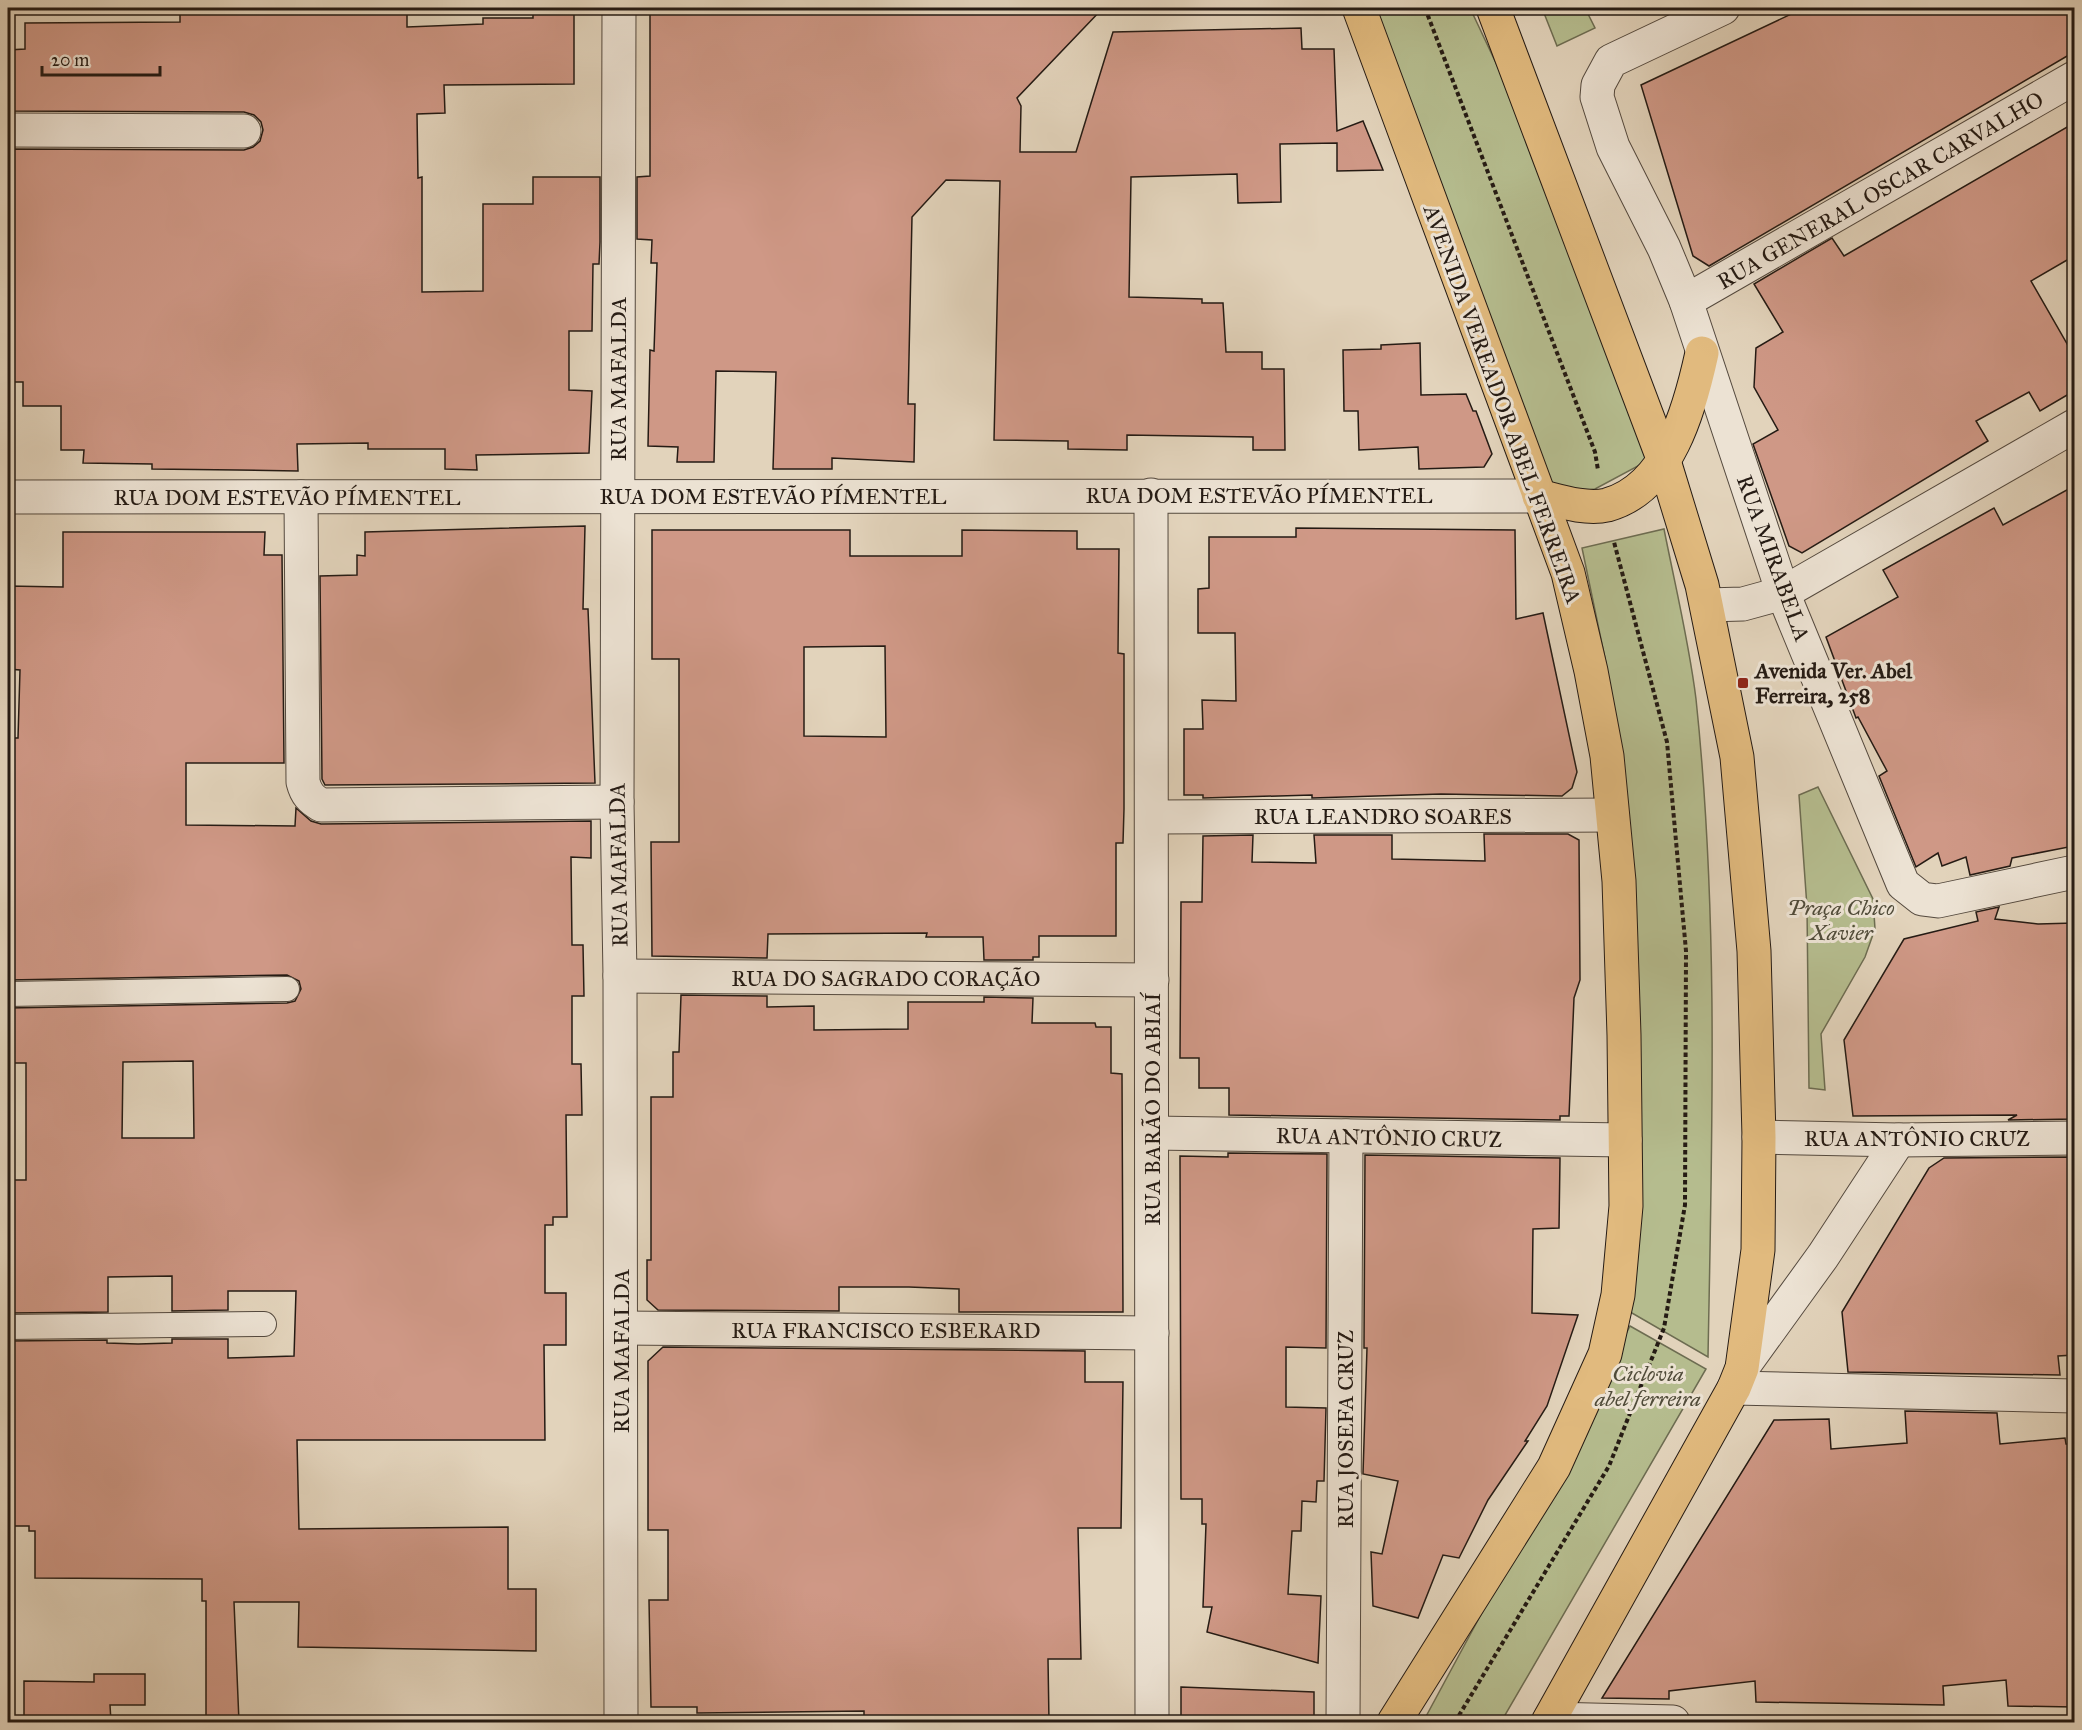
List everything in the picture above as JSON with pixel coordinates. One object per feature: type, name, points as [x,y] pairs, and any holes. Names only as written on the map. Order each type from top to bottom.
[{"type":"main road","name":"AVENIDA VEREADOR ABEL FERREIRA","points":[[1359,8],[1568,573],[1591,670],[1607,756],[1619,881],[1625,1140],[1626,1206],[1618,1295],[1605,1354],[1554,1467],[1394,1722]]},
{"type":"main road","points":[[1493,8],[1664,461],[1707,604],[1737,757],[1754,951],[1759,1137],[1758,1250],[1738,1378],[1549,1721]]},
{"type":"main road","points":[[1539,496],[1572,504],[1605,505],[1633,495],[1664,461],[1694,390],[1702,353]]},
{"type":"street","name":"RUA MAFALDA","points":[[619,8],[617,802],[620,976],[621,1722]]},
{"type":"street","name":"RUA MIRABELA","points":[[1723,8],[1611,61],[1598,85],[1597,97],[1613,147],[1664,248],[1686,301],[1783,593],[1903,884],[1922,899],[1938,901],[2074,872]]},
{"type":"street","name":"RUA GENERAL OSCAR CARVALHO","points":[[1686,301],[2074,78]]},
{"type":"street","points":[[8,130],[244,131]]},
{"type":"street","points":[[1707,604],[1743,604],[1783,593],[2074,426]]},
{"type":"street","name":"RUA BARÃO DO ABIAÍ","points":[[1150,495],[1153,817],[1152,1722]]},
{"type":"street","name":"RUA DOM ESTEVÃO PÍMENTEL","points":[[8,497],[1539,496]]},
{"type":"street","points":[[301,497],[303,782],[306,792],[313,800],[321,805],[617,802]]},
{"type":"street","name":"RUA LEANDRO SOARES","points":[[1153,817],[1612,815]]},
{"type":"street","name":"RUA DO SAGRADO CORAÇÃO","points":[[620,976],[1152,980]]},
{"type":"street","name":"RUA ANTÔNIO CRUZ","points":[[1152,1133],[1625,1140]]},
{"type":"street","name":"RUA JOSEFA CRUZ","points":[[1343,1722],[1346,1136]]},
{"type":"street","name":"RUA ANTÔNIO CRUZ","points":[[1759,1137],[1899,1140],[2074,1138]]},
{"type":"street","points":[[1738,1378],[1823,1256],[1899,1140]]},
{"type":"street","name":"RUA FRANCISCO ESBERARD","points":[[621,1328],[1152,1333]]},
{"type":"street","points":[[1738,1378],[2074,1396]]},
{"type":"street","points":[[1549,1721],[1673,1722]]},
{"type":"lane","points":[[8,994],[287,990]]},
{"type":"lane","points":[[8,1327],[264,1324]]},
{"type":"green space","points":[[1367,8],[1470,8],[1503,78],[1653,458],[1595,489],[1555,495]]},
{"type":"green space","points":[[1542,8],[1585,8],[1595,28],[1557,46]]},
{"type":"green space","points":[[1664,529],[1686,635],[1696,699],[1708,863],[1712,1028],[1708,1357],[1625,1309],[1606,663],[1582,548]]},
{"type":"green space","name":"Praça Chico Xavier","points":[[1818,787],[1873,899],[1875,929],[1865,957],[1821,1034],[1825,1090],[1809,1088],[1807,907],[1799,795]]},
{"type":"green space","name":"Ciclovia abel ferreira","points":[[1630,1326],[1706,1369],[1501,1722],[1423,1722],[1525,1533]]},
{"type":"building","points":[[180,8],[407,8],[407,27],[483,24],[483,18],[533,18],[533,8],[574,8],[574,84],[444,85],[445,113],[417,114],[418,178],[422,177],[422,292],[483,291],[483,204],[533,204],[533,177],[600,177],[599,264],[593,264],[592,331],[569,331],[569,390],[592,391],[589,453],[476,455],[477,470],[445,469],[445,449],[368,449],[368,443],[297,444],[298,471],[152,469],[152,464],[83,463],[84,450],[61,450],[61,406],[23,406],[23,382],[8,382],[8,149],[244,150],[260,141],[263,130],[261,122],[254,115],[244,112],[8,111],[8,50],[25,49],[25,23],[180,22]]},
{"type":"building","points":[[650,8],[1103,8],[1017,98],[1021,106],[1020,152],[1076,152],[1113,32],[1301,28],[1302,49],[1334,49],[1337,131],[1363,121],[1383,170],[1337,171],[1337,143],[1280,144],[1281,202],[1238,203],[1237,174],[1131,177],[1129,297],[1202,299],[1202,303],[1223,303],[1226,352],[1262,352],[1262,369],[1284,369],[1285,450],[1253,450],[1253,437],[1127,435],[1127,450],[1068,449],[1068,441],[994,440],[1000,181],[946,180],[912,217],[908,404],[915,404],[914,462],[832,458],[832,469],[773,469],[776,372],[716,371],[714,462],[677,462],[678,447],[648,446],[650,350],[654,351],[657,263],[651,263],[652,240],[637,239],[637,177],[650,176]]},
{"type":"building","points":[[1804,8],[2074,8],[2074,52],[1709,266],[1693,256],[1641,85]]},
{"type":"building","points":[[2074,123],[2074,256],[2031,281],[2074,356],[2074,391],[2040,411],[2029,392],[1976,421],[1988,441],[1802,553],[1789,546],[1753,444],[1778,430],[1754,387],[1756,348],[1783,332],[1754,284],[1832,238],[1844,256]]},
{"type":"building","points":[[1420,343],[1421,395],[1466,394],[1473,411],[1476,411],[1492,454],[1484,467],[1419,469],[1418,447],[1359,450],[1358,411],[1344,411],[1343,350],[1381,349],[1381,345]]},
{"type":"building","points":[[2074,486],[2074,846],[2012,858],[2010,866],[1970,875],[1966,857],[1942,866],[1938,853],[1916,867],[1879,776],[1887,771],[1858,717],[1856,718],[1826,637],[1898,597],[1883,570],[1994,508],[2003,525]]},
{"type":"building","points":[[585,526],[583,609],[588,609],[595,783],[325,785],[322,779],[320,576],[357,575],[357,555],[365,556],[365,532]]},
{"type":"building","points":[[1296,528],[1515,530],[1516,619],[1543,613],[1577,772],[1572,788],[1562,796],[1441,794],[1312,798],[1312,795],[1203,798],[1203,795],[1184,795],[1184,729],[1203,729],[1202,700],[1236,701],[1235,633],[1198,633],[1198,589],[1209,588],[1209,537],[1296,537]]},
{"type":"building","points":[[652,530],[850,530],[850,556],[962,556],[962,530],[1077,531],[1077,549],[1119,549],[1118,653],[1124,654],[1124,809],[1123,843],[1116,843],[1116,936],[1039,936],[1039,957],[1033,957],[1033,960],[984,960],[983,937],[926,937],[927,933],[768,934],[767,958],[652,956],[651,842],[679,842],[679,659],[652,659]],"holes":[[[885,646],[886,737],[804,736],[804,647]]]},
{"type":"building","points":[[63,532],[265,532],[264,555],[282,555],[284,763],[186,763],[186,825],[295,826],[296,808],[311,821],[321,824],[591,821],[591,858],[571,857],[572,945],[583,945],[584,996],[572,996],[572,1064],[581,1064],[582,1115],[566,1115],[567,1217],[553,1217],[553,1225],[545,1225],[545,1293],[566,1293],[566,1345],[544,1345],[545,1440],[297,1440],[299,1529],[508,1527],[508,1589],[536,1589],[536,1651],[298,1647],[299,1602],[234,1602],[239,1722],[206,1722],[206,1601],[202,1601],[202,1579],[35,1578],[35,1531],[29,1531],[29,1526],[8,1526],[8,1341],[107,1340],[107,1343],[138,1344],[172,1343],[172,1339],[228,1339],[228,1358],[294,1356],[296,1291],[228,1291],[228,1310],[172,1311],[172,1276],[108,1277],[108,1312],[8,1313],[8,1180],[26,1180],[26,1063],[8,1063],[8,1008],[287,1003],[295,1001],[301,989],[299,981],[287,975],[8,980],[8,738],[18,738],[20,670],[8,669],[8,586],[63,587]],"holes":[[[193,1061],[194,1138],[122,1138],[123,1062]]]},
{"type":"building","points":[[1484,834],[1568,834],[1579,840],[1580,980],[1574,998],[1569,1116],[1560,1116],[1560,1120],[1229,1115],[1229,1088],[1199,1088],[1199,1058],[1180,1058],[1181,902],[1202,902],[1203,836],[1253,835],[1252,862],[1316,863],[1314,835],[1392,835],[1392,859],[1485,861]]},
{"type":"building","points":[[1999,907],[1995,919],[2038,924],[2074,923],[2074,1119],[2008,1120],[2017,1115],[1853,1116],[1844,1040],[1904,939],[1978,921],[1976,912]]},
{"type":"building","points":[[681,995],[767,996],[767,1007],[814,1006],[814,1030],[908,1029],[908,1002],[984,1002],[984,997],[1033,998],[1032,1023],[1095,1023],[1096,1027],[1111,1027],[1111,1073],[1122,1074],[1123,1312],[959,1312],[959,1289],[909,1287],[839,1287],[839,1311],[658,1310],[647,1300],[647,1260],[651,1260],[651,1097],[673,1097],[673,1052],[679,1052]]},
{"type":"building","points":[[1228,1153],[1327,1154],[1326,1348],[1286,1347],[1286,1407],[1326,1408],[1324,1481],[1317,1481],[1316,1502],[1302,1501],[1301,1531],[1292,1531],[1288,1594],[1321,1596],[1318,1663],[1207,1632],[1212,1607],[1203,1607],[1206,1524],[1202,1524],[1202,1499],[1181,1499],[1180,1156],[1228,1157]]},
{"type":"building","points":[[1365,1155],[1560,1158],[1559,1228],[1533,1229],[1532,1313],[1578,1315],[1547,1406],[1525,1441],[1528,1441],[1488,1500],[1459,1558],[1443,1555],[1418,1618],[1373,1606],[1371,1552],[1382,1554],[1398,1481],[1363,1474],[1367,1348],[1364,1348]]},
{"type":"building","points":[[2074,1157],[2074,1355],[2058,1356],[2060,1375],[1848,1372],[1842,1312],[1929,1168],[1944,1158]]},
{"type":"building","points":[[663,1347],[1085,1351],[1085,1382],[1123,1382],[1121,1528],[1078,1528],[1081,1659],[1048,1659],[1049,1722],[864,1722],[864,1711],[697,1713],[697,1707],[651,1707],[649,1600],[668,1600],[668,1530],[648,1530],[648,1361]]},
{"type":"building","points":[[1905,1411],[1997,1413],[2000,1444],[2065,1438],[2066,1444],[2074,1444],[2074,1707],[2008,1706],[2006,1680],[1943,1686],[1944,1705],[1756,1702],[1755,1681],[1669,1691],[1669,1699],[1602,1698],[1774,1420],[1829,1419],[1831,1449],[1907,1443]]},
{"type":"building","points":[[94,1674],[145,1674],[145,1705],[110,1705],[111,1722],[24,1722],[24,1681],[94,1682]]},
{"type":"building","points":[[1181,1687],[1314,1692],[1314,1722],[1181,1722]]},
{"type":"place","name":"Avenida Ver. Abel Ferreira, 258","points":[[1743,683]]}]
